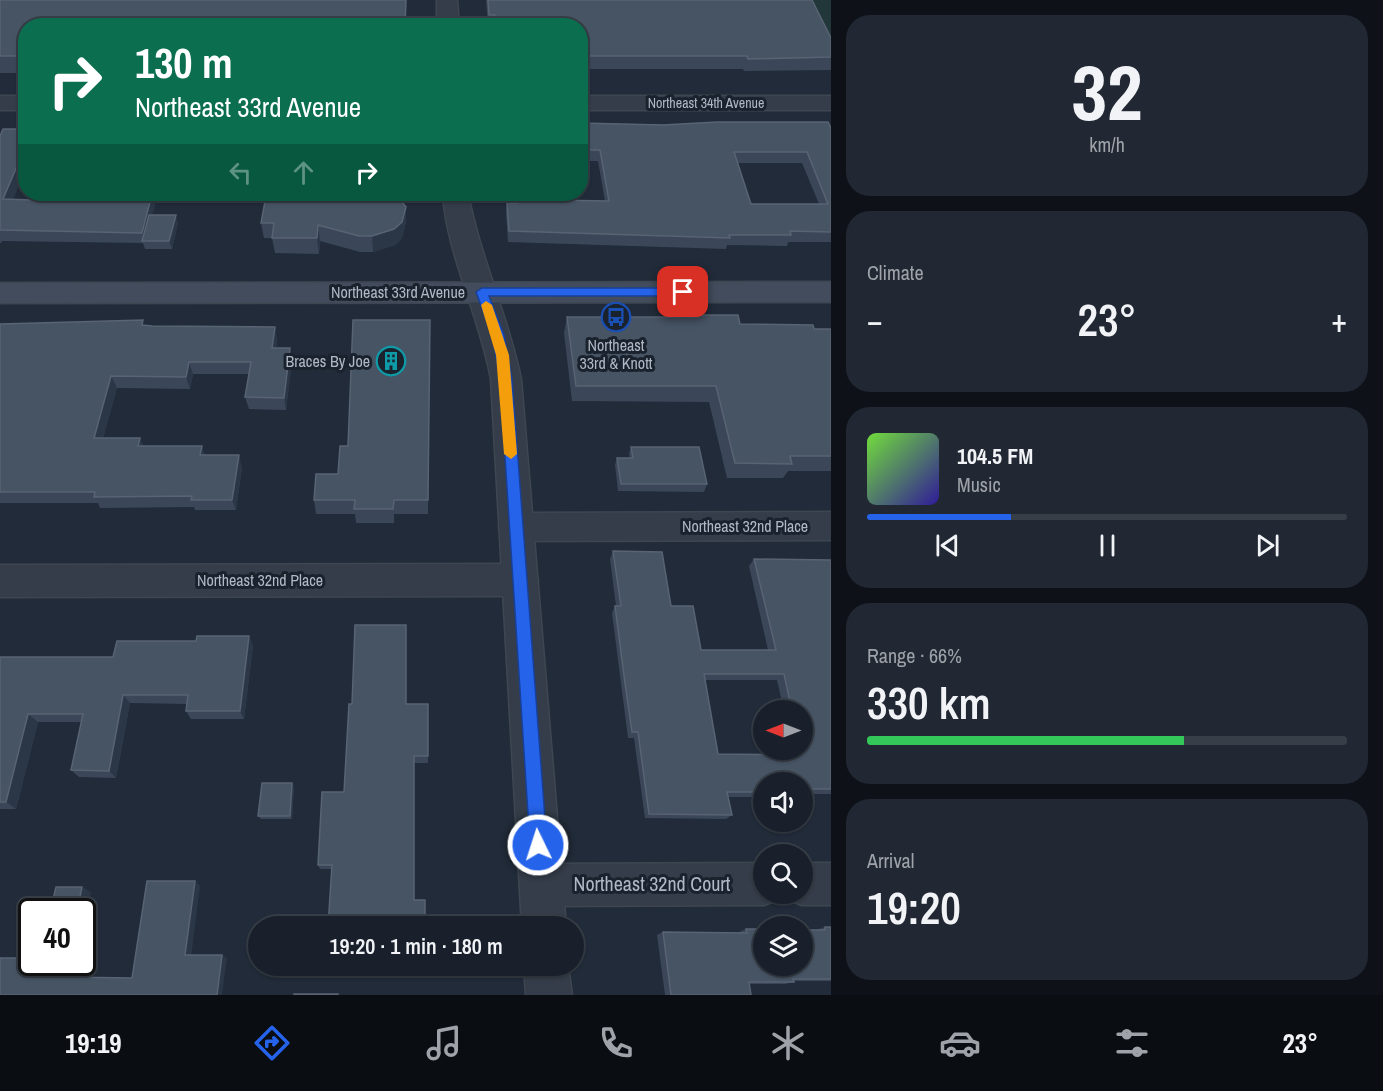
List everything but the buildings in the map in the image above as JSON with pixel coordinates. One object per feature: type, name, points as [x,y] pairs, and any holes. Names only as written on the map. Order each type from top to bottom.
[{"type":"main road","name":"Northeast 33rd Avenue","points":[[0,293],[831,292]]},
{"type":"street","points":[[447,0],[448,18]]},
{"type":"street","points":[[0,103],[18,103]]},
{"type":"street","name":"Northeast 34th Avenue","points":[[588,103],[831,103]]},
{"type":"street","points":[[456,201],[462,235],[498,335],[502,355],[543,916]]},
{"type":"street","name":"Northeast 32nd Place","points":[[516,527],[831,526]]},
{"type":"street","name":"Northeast 32nd Place","points":[[0,581],[520,580]]},
{"type":"street","name":"Northeast 32nd Court","points":[[541,885],[753,884]]},
{"type":"street","points":[[813,884],[831,884]]},
{"type":"street","points":[[547,976],[549,995]]},
{"type":"green space","points":[[806,0],[831,0],[831,53]]},
{"type":"slow traffic","points":[[486,305],[498,335],[502,355],[506,379],[511,454]]},
{"type":"place","name":"Northeast 33rd & Knott","points":[[616,317]]},
{"type":"place","name":"Braces By Joe","points":[[391,361]]},
{"type":"route","points":[[538,845],[506,379],[498,335],[482,292],[683,292]]}]
